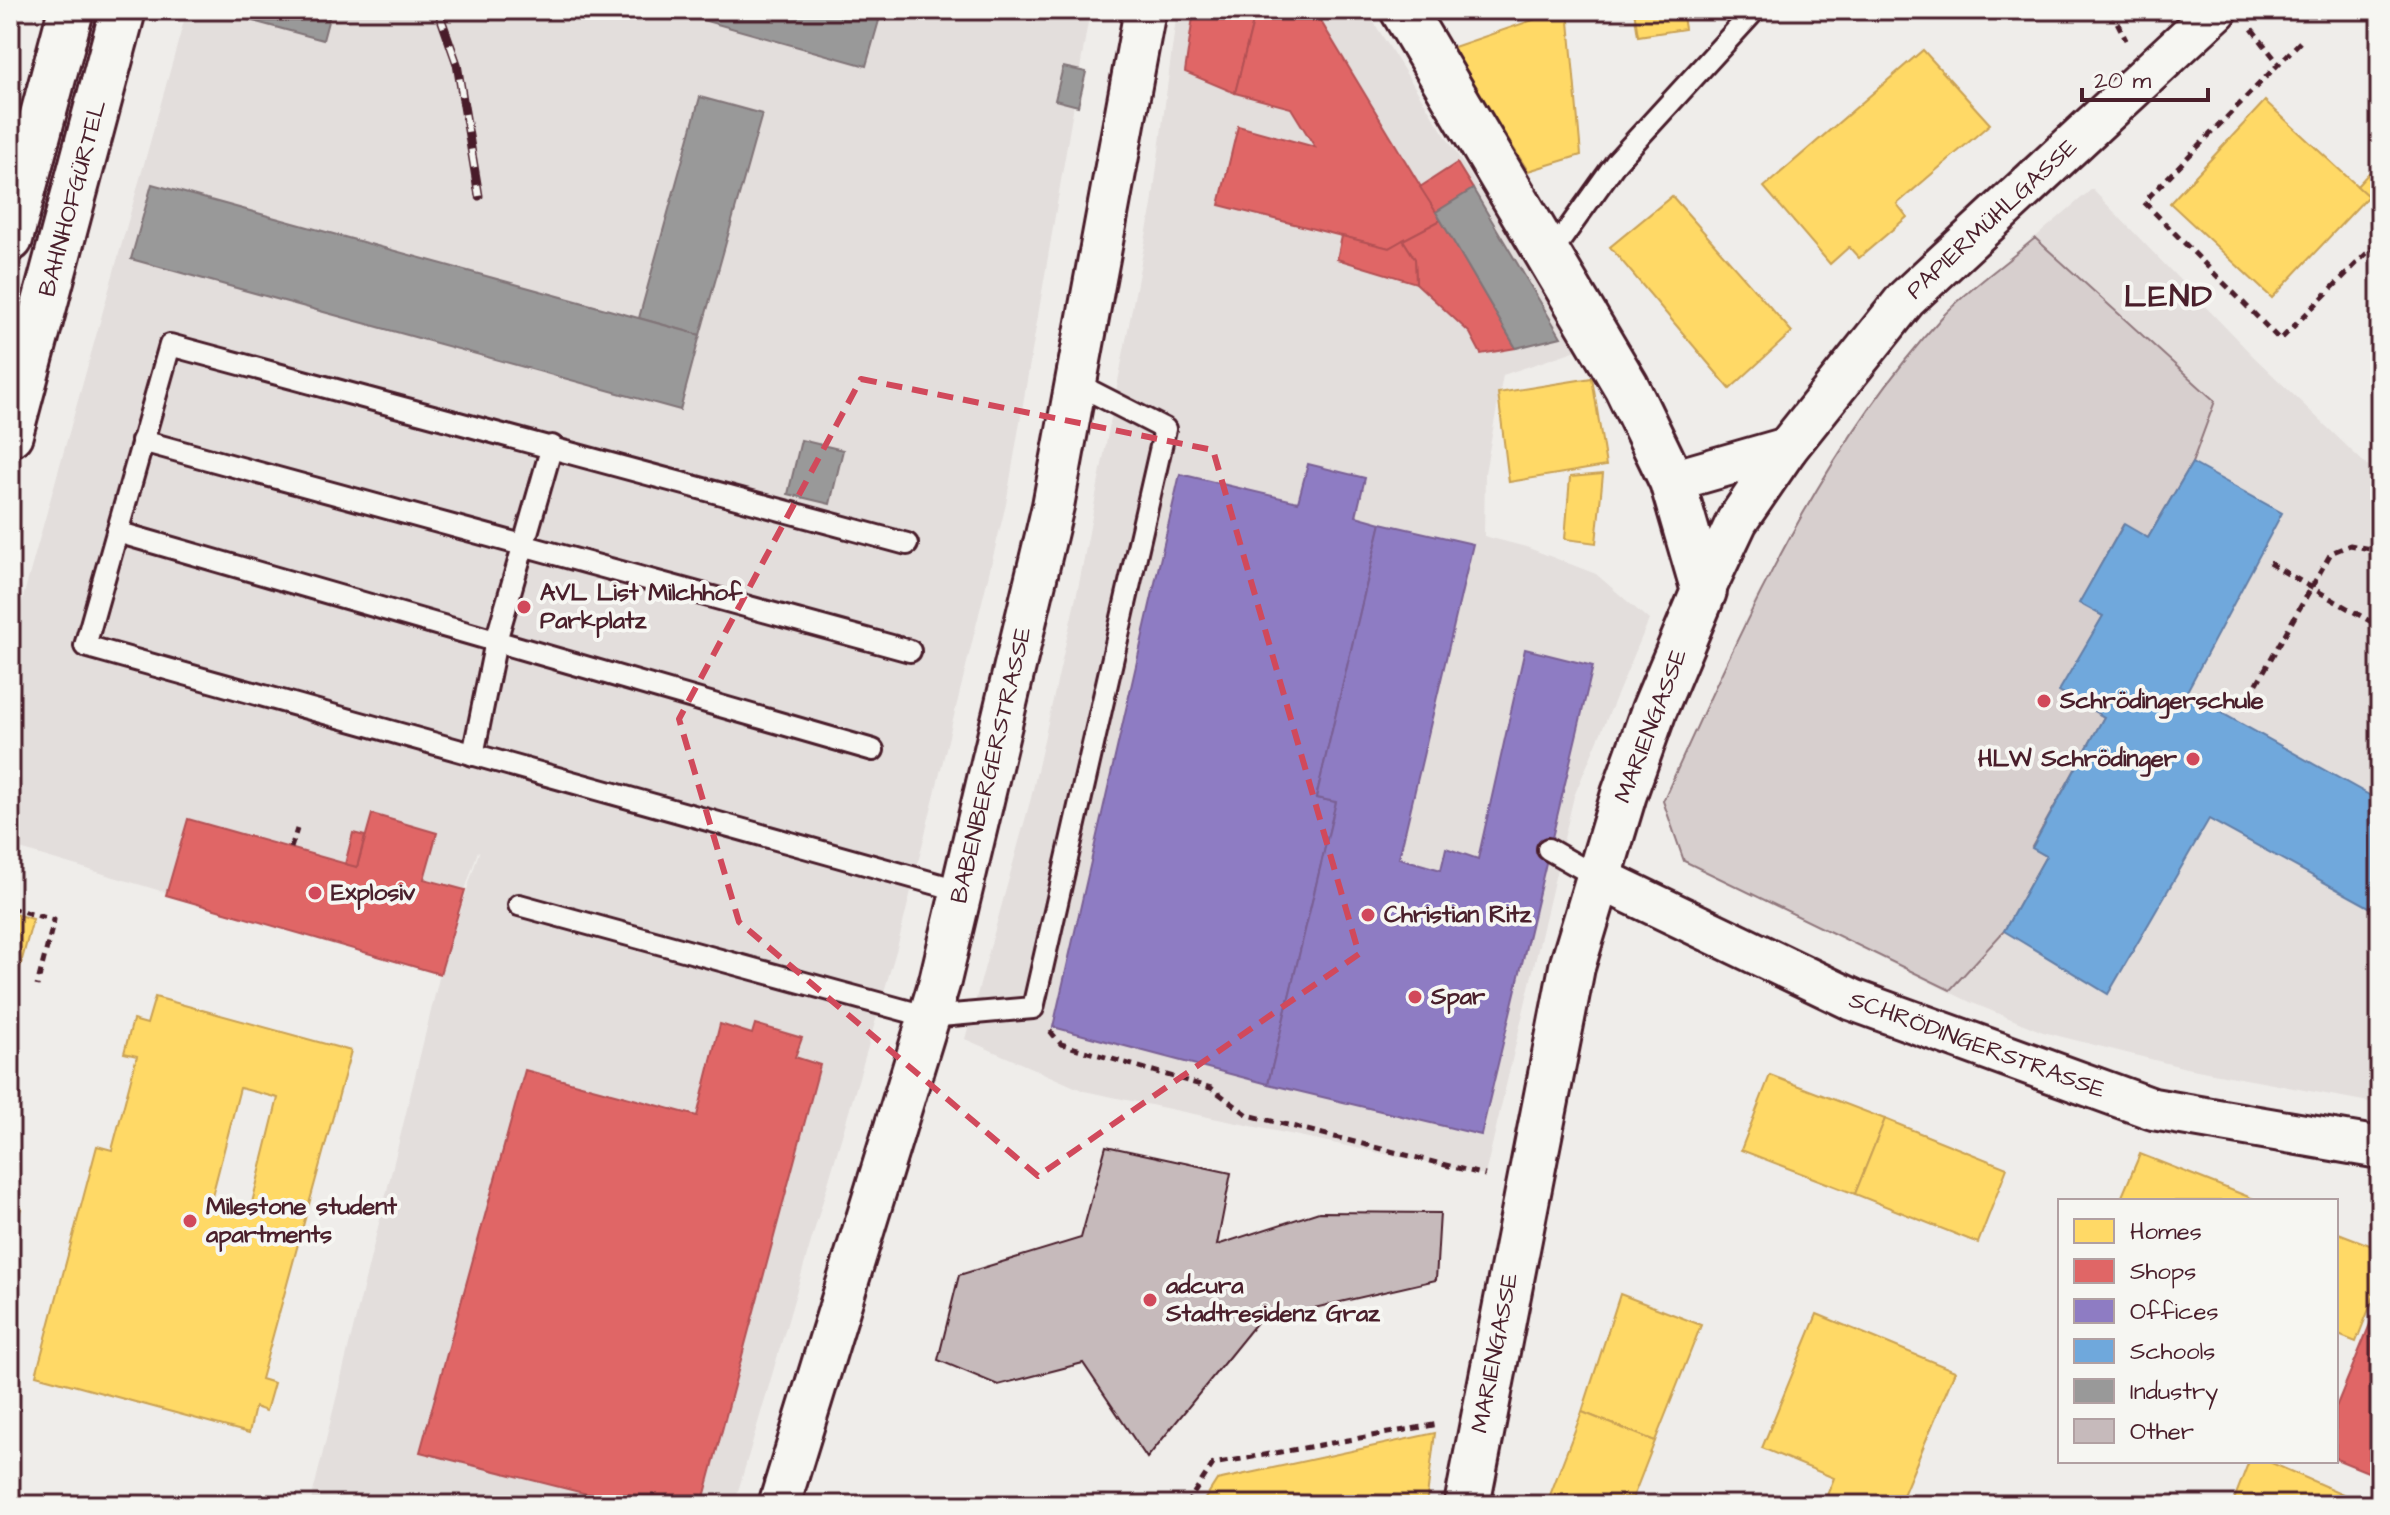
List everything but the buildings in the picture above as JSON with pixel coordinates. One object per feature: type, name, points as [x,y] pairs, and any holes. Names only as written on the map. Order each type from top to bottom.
[{"type":"street","points":[[10,239],[71,10]]},
{"type":"street","name":"BAHNHOFGÜRTEL","points":[[10,434],[123,10]]},
{"type":"street","name":"BABENBERGERSTRASSE","points":[[779,1505],[929,1017],[962,891],[1053,506],[1145,10]]},
{"type":"street","points":[[1403,10],[1626,386],[1672,481],[1704,591]]},
{"type":"street","name":"PAPIERMÜHLGASSE","points":[[1704,591],[1737,521],[1787,448],[1906,299],[2217,10]]},
{"type":"street","points":[[1672,481],[1787,448]]},
{"type":"street","name":"MARIENGASSE","points":[[1467,1505],[1572,967],[1597,877],[1654,710],[1704,591]]},
{"type":"street","name":"SCHRÖDINGERSTRASSE","points":[[1597,877],[1853,1000],[2153,1109],[2380,1148]]},
{"type":"lane","points":[[1545,249],[1562,238],[1617,161],[1755,10]]},
{"type":"lane","points":[[907,544],[170,345],[85,646],[962,891]]},
{"type":"lane","points":[[519,905],[929,1017],[1033,1008],[1165,429],[1075,383]]},
{"type":"lane","points":[[142,441],[910,651]]},
{"type":"lane","points":[[473,755],[496,641],[552,446]]},
{"type":"lane","points":[[117,532],[873,750]]},
{"type":"lane","points":[[1548,849],[1560,852],[1597,877]]},
{"type":"path","points":[[2258,37],[2278,63]]},
{"type":"path","points":[[2300,42],[2144,202],[2280,340],[2372,248],[2380,257]]},
{"type":"path","points":[[2243,708],[2331,553],[2350,545],[2380,551]]},
{"type":"path","points":[[2269,563],[2380,627]]},
{"type":"path","points":[[291,848],[297,829]]},
{"type":"path","points":[[10,908],[54,920],[37,986]]},
{"type":"path","points":[[1061,1044],[1211,1088],[1248,1115],[1485,1175]]},
{"type":"path","points":[[1186,1505],[1213,1464],[1439,1424]]},
{"type":"highlighted area","points":[[861,379],[1213,450],[1359,954],[1038,1176],[739,922],[679,719]]},
{"type":"shaded area","points":[[187,10],[1090,10],[1006,504],[898,944],[734,1505],[310,1505],[440,974],[10,846],[10,719],[21,683],[10,679],[10,644]],"holes":[[[479,852],[442,969],[465,890]]]},
{"type":"shaded area","points":[[1177,10],[1366,10],[1580,349],[1503,375],[1485,473],[1484,536],[1526,547],[1596,574],[1649,620],[1574,796],[1485,1175],[1084,1091],[965,1039],[1031,798],[1079,584],[1152,205]]},
{"type":"shaded area","name":"Schrödingerschule","points":[[2092,189],[2253,356],[2380,478],[2380,1104],[2186,1068],[2043,1032],[1970,1002],[1684,861],[1663,801],[1754,601],[1854,430],[1943,316]]},
{"type":"shaded area","points":[[2035,238],[2215,401],[2192,463],[2148,538],[2123,525],[2080,602],[2103,616],[2060,691],[2104,717],[2032,847],[2046,856],[2004,931],[1950,990],[1684,861],[1663,801],[1721,674],[1784,548],[1856,428],[1897,371],[1942,317]]},
{"type":"railway","points":[[438,10],[457,64],[479,196]]},
{"type":"place","name":"AVL List Milchhof Parkplatz","points":[[524,607]]},
{"type":"place","name":"Schrödingerschule","points":[[2044,701]]},
{"type":"place","name":"HLW Schrödinger","points":[[2193,759]]},
{"type":"place","name":"Explosiv","points":[[315,893]]},
{"type":"place","name":"Christian Ritz","points":[[1368,915]]},
{"type":"place","name":"Spar","points":[[1415,997]]},
{"type":"place","name":"Milestone student apartments","points":[[190,1221]]},
{"type":"place","name":"adcura Stadtresidenz Graz","points":[[1150,1300]]},
{"type":"district","name":"LEND","points":[[2169,296]]}]
